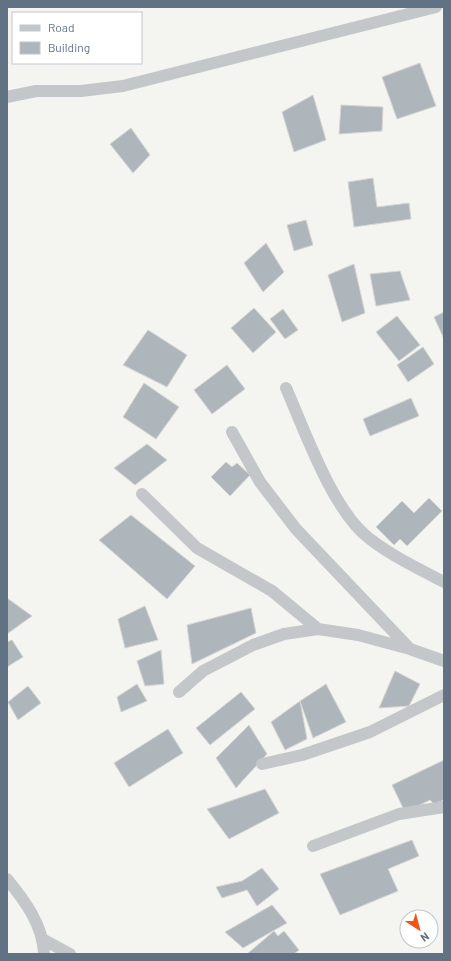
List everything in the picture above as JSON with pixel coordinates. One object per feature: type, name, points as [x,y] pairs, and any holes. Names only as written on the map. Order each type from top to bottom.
[{"type":"street","points":[[7,97],[36,91],[81,91],[123,86],[436,7]]},
{"type":"street","points":[[286,388],[330,487],[353,523],[369,539],[444,582]]},
{"type":"street","points":[[232,432],[260,482],[296,529],[410,649]]},
{"type":"street","points":[[142,494],[197,548],[272,591],[318,629]]},
{"type":"street","points":[[179,692],[203,671],[252,644],[284,634],[318,629],[358,635],[410,649],[444,661]]},
{"type":"street","points":[[262,764],[302,755],[370,732],[444,695]]},
{"type":"street","points":[[313,846],[399,814],[444,807]]},
{"type":"street","points":[[7,879],[40,926],[44,940],[44,954]]},
{"type":"street","points":[[44,940],[70,954]]},
{"type":"building","points":[[420,63],[436,106],[397,119],[382,77]]},
{"type":"building","points":[[313,95],[326,140],[294,152],[282,112]]},
{"type":"building","points":[[341,105],[383,107],[382,131],[339,134]]},
{"type":"building","points":[[131,128],[150,155],[133,173],[110,144]]},
{"type":"building","points":[[373,178],[377,207],[409,203],[411,219],[354,227],[348,182]]},
{"type":"building","points":[[306,220],[313,245],[294,251],[287,225]]},
{"type":"building","points":[[266,243],[284,272],[263,292],[244,263]]},
{"type":"building","points":[[354,264],[365,313],[342,322],[328,275]]},
{"type":"building","points":[[400,271],[410,300],[376,306],[370,274]]},
{"type":"building","points":[[254,308],[276,332],[253,353],[231,328]]},
{"type":"building","points":[[283,309],[298,330],[285,339],[270,319]]},
{"type":"building","points":[[444,312],[444,339],[434,317]]},
{"type":"building","points":[[397,316],[420,345],[399,361],[376,332]]},
{"type":"building","points":[[148,330],[187,355],[167,387],[123,365]]},
{"type":"building","points":[[423,347],[434,364],[408,382],[397,365]]},
{"type":"building","points":[[227,365],[245,389],[212,414],[194,390]]},
{"type":"building","points":[[144,383],[179,407],[156,439],[123,417]]},
{"type":"building","points":[[411,398],[419,416],[370,436],[363,419]]},
{"type":"building","points":[[147,444],[167,460],[135,485],[114,468]]},
{"type":"building","points":[[226,462],[232,467],[237,463],[250,475],[230,496],[211,477]]},
{"type":"building","points":[[429,498],[442,511],[407,546],[400,539],[394,545],[376,527],[402,501],[414,513]]},
{"type":"building","points":[[131,515],[195,566],[167,599],[99,540]]},
{"type":"building","points":[[7,598],[32,616],[7,634]]},
{"type":"building","points":[[145,606],[158,640],[125,648],[118,619]]},
{"type":"building","points":[[251,608],[256,633],[192,664],[187,625]]},
{"type":"building","points":[[12,640],[23,657],[7,667],[7,642]]},
{"type":"building","points":[[161,650],[164,684],[145,686],[137,661]]},
{"type":"building","points":[[395,671],[420,684],[409,706],[379,708]]},
{"type":"building","points":[[137,684],[147,701],[121,712],[117,697]]},
{"type":"building","points":[[326,684],[346,722],[313,738],[300,701]]},
{"type":"building","points":[[28,686],[41,703],[18,720],[8,702]]},
{"type":"building","points":[[241,692],[255,709],[210,745],[196,728]]},
{"type":"building","points":[[300,701],[307,739],[285,750],[271,722]]},
{"type":"building","points":[[249,725],[267,754],[236,788],[216,758]]},
{"type":"building","points":[[168,729],[183,753],[129,787],[114,763]]},
{"type":"building","points":[[444,760],[444,800],[434,804],[430,800],[405,812],[392,785]]},
{"type":"building","points":[[265,789],[279,813],[229,839],[207,809]]},
{"type":"building","points":[[412,840],[419,856],[388,869],[398,891],[340,915],[320,874]]},
{"type":"building","points":[[262,868],[279,889],[257,906],[247,890],[222,898],[216,887],[242,881]]},
{"type":"building","points":[[272,905],[287,923],[243,948],[225,932]]},
{"type":"building","points":[[274,931],[278,936],[284,931],[299,950],[294,954],[247,954]]}]
